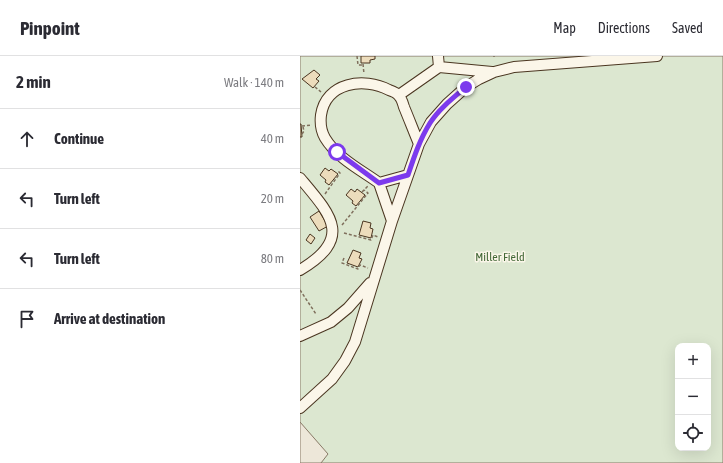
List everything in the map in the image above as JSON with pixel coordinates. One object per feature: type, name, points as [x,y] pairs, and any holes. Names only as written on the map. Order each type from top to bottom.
[{"type":"lane","points":[[438,56],[439,67]]},
{"type":"lane","points":[[300,408],[332,379],[345,361],[355,342],[392,221],[419,144],[431,122],[447,104],[466,87],[479,79],[494,72],[514,67],[657,56]]},
{"type":"lane","points":[[399,95],[439,67],[494,72]]},
{"type":"lane","points":[[392,221],[375,183],[346,160],[329,144],[325,137],[320,120],[325,102],[336,90],[354,83],[371,83],[380,85],[399,95],[419,144]]},
{"type":"lane","points":[[375,183],[408,175]]},
{"type":"lane","points":[[300,178],[326,208],[330,218],[332,231],[331,239],[320,256],[300,270]]},
{"type":"lane","points":[[300,336],[331,322],[348,308],[373,280]]},
{"type":"path","points":[[357,56],[358,65],[363,64],[364,75]]},
{"type":"path","points":[[315,87],[324,95]]},
{"type":"path","points":[[302,134],[304,131],[303,126],[317,125]]},
{"type":"path","points":[[325,194],[340,173],[337,170]]},
{"type":"path","points":[[342,225],[368,194],[363,191],[375,183]]},
{"type":"path","points":[[344,233],[371,240],[372,235],[381,237]]},
{"type":"path","points":[[344,258],[342,263],[358,270],[360,265],[369,268]]},
{"type":"path","points":[[300,290],[301,294],[316,314]]},
{"type":"green space","name":"Miller Field","points":[[300,56],[723,56],[723,463],[300,463]]},
{"type":"shaded area","points":[[300,422],[328,454],[321,463],[300,463]]},
{"type":"building","points":[[361,56],[375,56],[375,59],[370,60],[370,63],[361,63]]},
{"type":"building","points":[[314,70],[320,75],[316,79],[319,81],[313,88],[302,79]]},
{"type":"building","points":[[301,124],[302,137],[300,137]]},
{"type":"building","points":[[325,168],[329,171],[331,169],[338,174],[329,185],[320,175]]},
{"type":"building","points":[[351,189],[355,192],[357,189],[365,195],[356,206],[346,195]]},
{"type":"building","points":[[319,211],[328,226],[319,231],[310,217]]},
{"type":"building","points":[[363,221],[371,223],[370,228],[373,229],[371,238],[359,235]]},
{"type":"building","points":[[310,234],[315,238],[311,244],[306,240]]},
{"type":"building","points":[[353,250],[361,253],[359,258],[362,259],[358,267],[347,263]]},
{"type":"route","points":[[337,152],[379,183],[408,175],[419,144],[431,122],[447,104],[466,87]]}]
